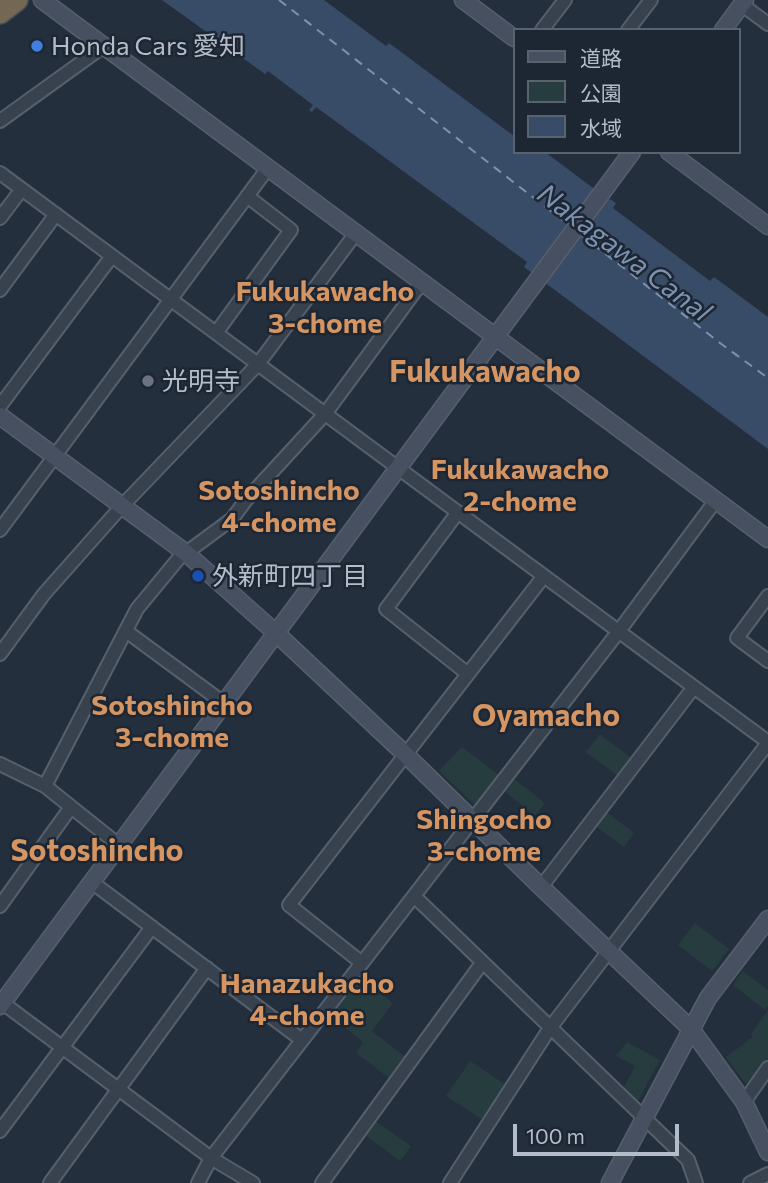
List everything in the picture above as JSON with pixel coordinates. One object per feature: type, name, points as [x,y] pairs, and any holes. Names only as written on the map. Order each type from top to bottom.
[{"type":"highway","points":[[0,13],[17,0]]},
{"type":"street","points":[[42,0],[768,539]]},
{"type":"street","points":[[544,28],[565,0]]},
{"type":"street","points":[[630,28],[651,0]]},
{"type":"street","points":[[724,28],[742,2],[768,24]]},
{"type":"street","points":[[472,3],[512,36]]},
{"type":"street","points":[[0,121],[104,46]]},
{"type":"street","points":[[253,1183],[211,1158],[1,1004],[631,154]]},
{"type":"street","points":[[672,154],[768,226]]},
{"type":"street","points":[[0,530],[268,168]]},
{"type":"street","points":[[0,173],[768,743],[550,1028],[450,1183]]},
{"type":"street","points":[[0,218],[22,189]]},
{"type":"street","points":[[216,332],[291,230],[247,196]]},
{"type":"street","points":[[0,290],[55,214]]},
{"type":"street","points":[[0,653],[44,594],[122,506],[258,364],[356,233]]},
{"type":"street","points":[[0,406],[112,256]]},
{"type":"street","points":[[45,786],[137,609],[185,553],[232,519],[246,500],[325,414],[422,282]]},
{"type":"street","points":[[0,416],[185,553],[277,634],[406,755],[691,1029],[744,1102],[768,1152]]},
{"type":"street","points":[[198,1183],[211,1158],[619,631],[716,500]]},
{"type":"street","points":[[458,512],[386,609],[468,674]]},
{"type":"street","points":[[362,963],[289,905],[544,576]]},
{"type":"street","points":[[768,596],[737,638],[768,661]]},
{"type":"street","points":[[126,631],[225,704]]},
{"type":"street","points":[[541,887],[694,687]]},
{"type":"street","points":[[0,764],[45,786],[120,846]]},
{"type":"street","points":[[0,906],[71,807]]},
{"type":"street","points":[[93,883],[302,1040]]},
{"type":"street","points":[[414,897],[688,1160],[696,1183]]},
{"type":"street","points":[[610,1183],[708,998],[768,919]]},
{"type":"street","points":[[0,1130],[152,927]]},
{"type":"street","points":[[323,1183],[482,963]]},
{"type":"street","points":[[50,1183],[207,968]]},
{"type":"street","points":[[744,1102],[768,1068]]},
{"type":"street","points":[[750,1183],[768,1174]]},
{"type":"green space","points":[[600,734],[631,758],[618,776],[586,752]]},
{"type":"green space","points":[[462,747],[499,775],[478,804],[473,803],[439,771]]},
{"type":"green space","points":[[513,778],[545,803],[535,816],[503,790]]},
{"type":"green space","points":[[605,811],[634,833],[624,847],[594,825]]},
{"type":"green space","points":[[695,923],[729,949],[712,971],[678,945]]},
{"type":"green space","points":[[743,971],[768,990],[768,1005],[765,1010],[733,985]]},
{"type":"green space","points":[[359,977],[393,1003],[372,1031],[407,1058],[392,1080],[356,1053],[363,1042],[329,1015]]},
{"type":"green space","points":[[768,1010],[768,1058],[750,1083],[745,1083],[726,1057],[753,1037],[751,1034]]},
{"type":"green space","points":[[627,1042],[660,1060],[638,1101],[634,1101],[623,1089],[635,1066],[616,1056]]},
{"type":"green space","points":[[470,1061],[506,1085],[483,1120],[446,1096]]},
{"type":"green space","points":[[375,1121],[411,1146],[400,1161],[365,1135]]},
{"type":"water","name":"Nakagawa Canal","points":[[162,0],[324,0],[386,46],[389,43],[512,135],[512,154],[548,154],[616,203],[613,208],[710,281],[714,277],[768,317],[768,449],[524,267],[527,262],[316,107],[312,112],[309,110],[313,105],[268,71],[265,74]]},
{"type":"ferry route","points":[[279,0],[570,226]]},
{"type":"ferry route","points":[[580,234],[768,378]]},
{"type":"place","name":"Honda Cars 愛知","points":[[37,46]]},
{"type":"place","name":"光明寺","points":[[148,381]]},
{"type":"place","name":"外新町四丁目","points":[[198,576]]},
{"type":"district","name":"Fukukawacho 3-chome","points":[[325,308]]},
{"type":"district","name":"Fukukawacho","points":[[485,372]]},
{"type":"district","name":"Fukukawacho 2-chome","points":[[520,486]]},
{"type":"district","name":"Sotoshincho 4-chome","points":[[279,507]]},
{"type":"district","name":"Oyamacho","points":[[546,716]]},
{"type":"district","name":"Sotoshincho 3-chome","points":[[172,722]]},
{"type":"district","name":"Shingocho 3-chome","points":[[484,836]]},
{"type":"district","name":"Sotoshincho","points":[[97,851]]},
{"type":"district","name":"Hanazukacho 4-chome","points":[[307,1000]]}]
